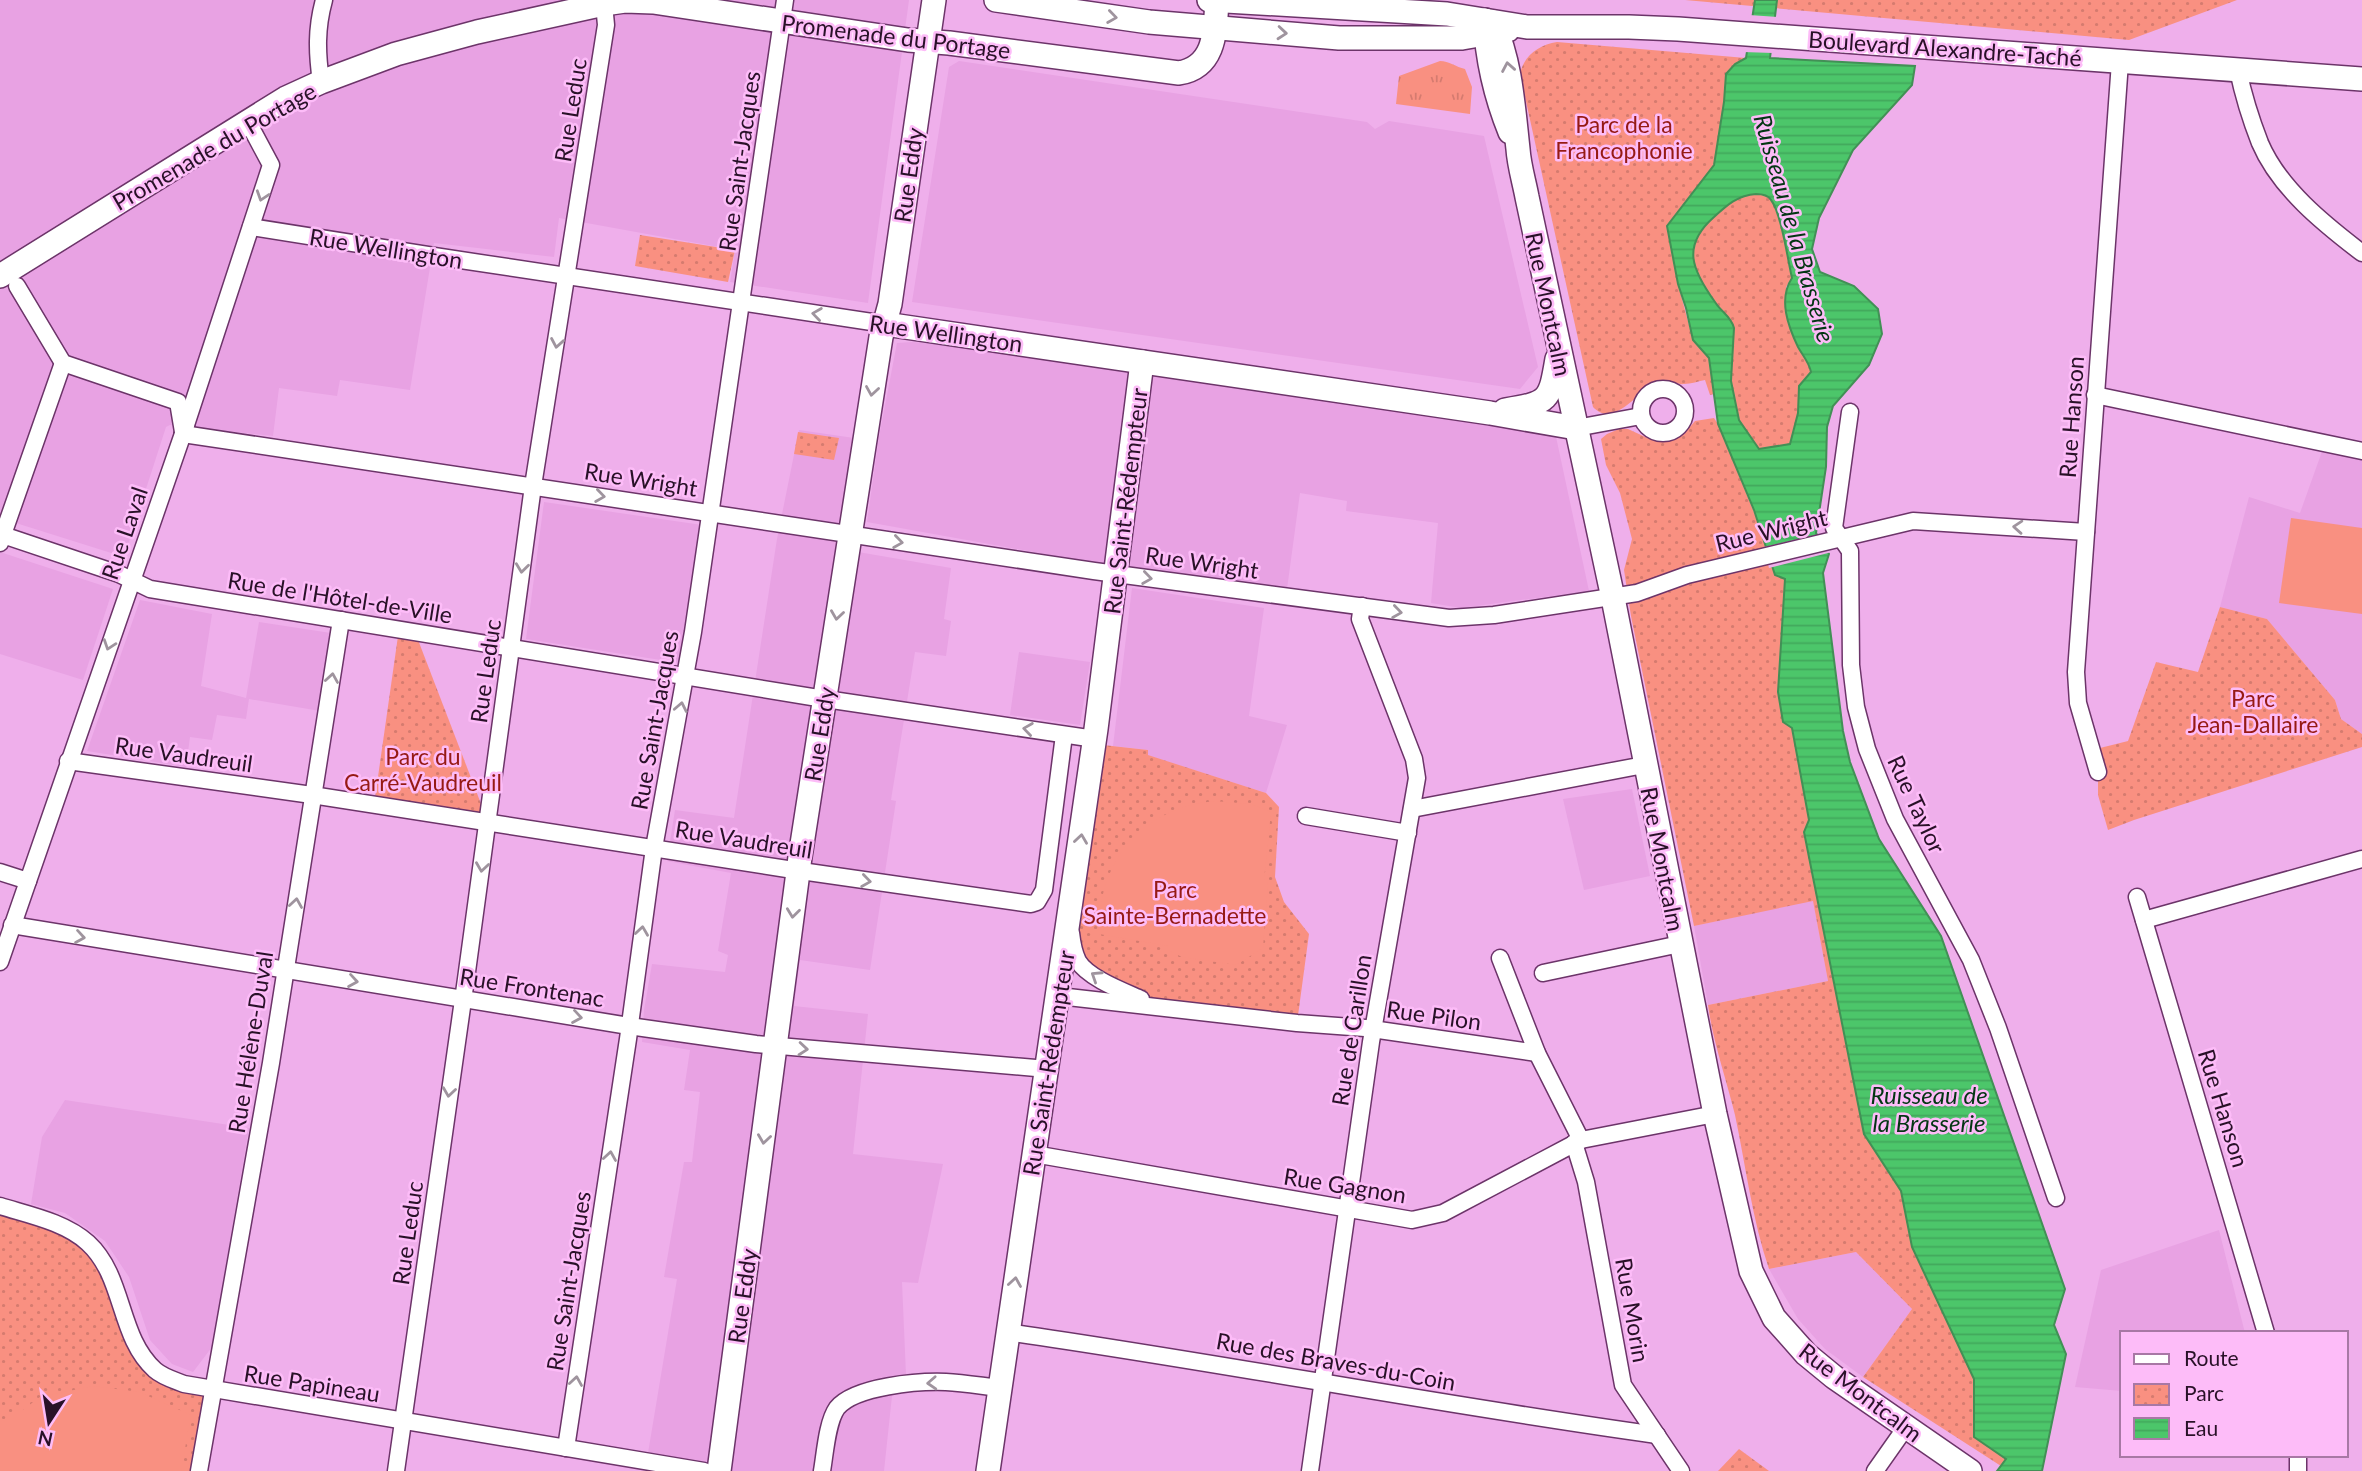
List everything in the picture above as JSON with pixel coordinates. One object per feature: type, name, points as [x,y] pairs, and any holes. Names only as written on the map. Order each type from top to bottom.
[{"type":"main road","name":"Rue Eddy","points":[[719,1471],[798,871],[849,534],[884,324],[890,304],[934,0]]},
{"type":"main road","name":"Boulevard Alexandre-Taché","points":[[996,0],[1149,22],[1342,38],[1462,38],[1490,27]]},
{"type":"main road","name":"Boulevard Alexandre-Taché","points":[[1209,0],[1447,14],[1490,27],[1629,27],[1733,33],[2362,79]]},
{"type":"main road","name":"Promenade du Portage","points":[[8,281],[286,98],[396,54],[477,32],[604,4],[625,1],[653,2],[783,11],[908,40],[928,40],[1179,73],[1190,72],[1203,62],[1213,42],[1217,1]]},
{"type":"main road","name":"Rue Montcalm","points":[[1490,27],[1506,54],[1514,98],[1518,151],[1613,598],[1715,1114],[1754,1281],[1774,1318],[1796,1345],[1817,1364],[1970,1471]]},
{"type":"main road","name":"Rue Wellington","points":[[884,324],[1576,428]]},
{"type":"main road","points":[[1490,413],[1537,404],[1549,395],[1558,348]]},
{"type":"main road","name":"Rue Saint-Rédempteur","points":[[988,1471],[1095,739],[1142,362]]},
{"type":"street","points":[[321,82],[316,45],[318,20],[324,0]]},
{"type":"street","name":"Rue Leduc","points":[[396,1471],[533,486],[606,25],[604,4]]},
{"type":"street","name":"Rue Saint-Jacques","points":[[566,1448],[654,848],[686,676],[711,513],[783,11]]},
{"type":"street","name":"Rue Hanson","points":[[2098,772],[2076,693],[2120,62]]},
{"type":"street","points":[[2238,70],[2261,144],[2279,174],[2334,232],[2362,253]]},
{"type":"street","name":"Rue Laval","points":[[0,962],[183,434],[271,165],[248,122]]},
{"type":"street","name":"Rue Wellington","points":[[251,227],[884,324]]},
{"type":"street","points":[[8,281],[63,363],[178,402],[183,434]]},
{"type":"street","points":[[1,538],[63,363]]},
{"type":"street","points":[[2095,395],[2362,451]]},
{"type":"street","name":"Rue Taylor","points":[[1850,412],[1833,539],[1850,551],[1851,665],[1856,707],[1867,749],[1895,819],[1971,960],[1998,1028],[2056,1198]]},
{"type":"street","name":"Rue Wellington","points":[[1576,428],[1641,416]]},
{"type":"street","name":"Rue Wright","points":[[183,434],[1115,573],[1429,616],[1461,618],[1647,591],[1687,575],[1759,556],[1913,521],[2086,532]]},
{"type":"street","name":"Rue de l'Hôtel-de-Ville","points":[[1,538],[119,574],[150,589],[825,699],[1095,739]]},
{"type":"street","name":"Rue de Carillon","points":[[1310,1471],[1346,1210],[1417,769],[1360,619],[1362,606]]},
{"type":"street","name":"Rue Hélène-Duval","points":[[199,1471],[285,970],[341,620]]},
{"type":"street","name":"Rue Vaudreuil","points":[[68,761],[1023,903],[1037,902],[1044,890],[1064,735]]},
{"type":"street","points":[[1412,809],[1644,765]]},
{"type":"street","points":[[1306,816],[1408,833]]},
{"type":"street","points":[[2144,920],[2362,859]]},
{"type":"street","points":[[0,872],[28,881]]},
{"type":"street","name":"Rue Hanson","points":[[2137,897],[2265,1331]]},
{"type":"street","name":"Rue Pilon","points":[[1070,918],[1076,958],[1082,966],[1100,979],[1156,1006]]},
{"type":"street","name":"Rue Frontenac","points":[[12,925],[629,1026],[776,1046],[1047,1069]]},
{"type":"street","points":[[1543,973],[1680,944]]},
{"type":"street","name":"Rue Morin","points":[[1500,958],[1537,1053],[1578,1142],[1623,1385],[1681,1471]]},
{"type":"street","name":"Rue Pilon","points":[[1059,996],[1374,1029],[1537,1053]]},
{"type":"street","name":"Rue Gagnon","points":[[1034,1154],[1412,1220],[1443,1213],[1578,1142],[1715,1114]]},
{"type":"street","name":"Rue Papineau","points":[[0,1206],[65,1228],[91,1245],[110,1272],[132,1333],[145,1359],[169,1378],[213,1390],[704,1471]]},
{"type":"street","name":"Rue des Braves-du-Coin","points":[[1007,1332],[1657,1435]]},
{"type":"street","points":[[822,1471],[832,1418],[836,1409],[851,1398],[892,1387],[927,1382],[1000,1388]]},
{"type":"street","points":[[1875,1471],[1906,1427]]},
{"type":"shaded area","points":[[0,0],[909,0],[868,303],[730,282],[735,250],[559,218],[554,257],[434,243],[410,390],[340,380],[337,396],[279,388],[273,436],[170,425],[166,427],[124,557],[0,518]]},
{"type":"shaded area","points":[[959,61],[1367,122],[1375,129],[1389,121],[1484,136],[1538,367],[1520,389],[912,302],[949,67]]},
{"type":"shaded area","points":[[912,342],[1037,354],[1555,432],[1589,591],[1461,608],[1431,603],[1438,523],[1346,511],[1347,501],[1300,493],[1287,589],[1111,566],[867,522],[879,437],[897,343]]},
{"type":"shaded area","points":[[799,430],[854,438],[835,548],[951,568],[944,619],[951,621],[946,656],[915,652],[891,800],[896,801],[870,970],[800,960],[794,1006],[868,1014],[853,1154],[943,1164],[918,1283],[902,1282],[906,1375],[892,1396],[884,1471],[645,1471],[677,1279],[664,1277],[684,1162],[692,1162],[700,1092],[684,1090],[690,1050],[642,1042],[644,1010],[652,964],[725,972],[728,955],[718,951],[731,873],[667,861],[675,810],[734,818],[777,539]]},
{"type":"shaded area","points":[[2325,443],[2362,451],[2362,734],[2341,719],[2335,700],[2267,619],[2220,607],[2249,497],[2300,513]]},
{"type":"shaded area","points":[[544,502],[702,525],[680,663],[526,639]]},
{"type":"shaded area","points":[[0,552],[113,589],[83,680],[0,654]]},
{"type":"shaded area","points":[[1132,588],[1264,608],[1249,716],[1287,725],[1266,793],[1147,755],[1148,750],[1113,746]]},
{"type":"shaded area","points":[[140,600],[212,614],[201,686],[246,698],[259,622],[331,633],[320,711],[249,699],[246,719],[217,715],[212,740],[190,737],[186,767],[87,751]]},
{"type":"shaded area","points":[[1019,652],[1090,662],[1080,725],[1010,715]]},
{"type":"shaded area","points":[[1632,789],[1650,876],[1584,890],[1563,799]]},
{"type":"shaded area","points":[[1813,900],[1828,981],[1708,1005],[1694,926]]},
{"type":"shaded area","points":[[65,1100],[249,1128],[212,1347],[193,1372],[172,1364],[150,1340],[129,1277],[105,1241],[65,1213],[31,1204],[42,1137]]},
{"type":"shaded area","points":[[2219,1230],[2244,1331],[2120,1331],[2120,1391],[2075,1387],[2101,1270]]},
{"type":"shaded area","points":[[1856,1252],[1912,1309],[1863,1377],[1825,1349],[1798,1319],[1769,1269]]},
{"type":"green space","points":[[1685,0],[2237,0],[2129,40]]},
{"type":"green space","name":"Parc de la Francophonie","points":[[1557,42],[1746,58],[1735,64],[1726,75],[1714,165],[1667,226],[1678,284],[1693,340],[1709,358],[1714,394],[1710,395],[1705,380],[1689,384],[1663,381],[1611,413],[1602,413],[1593,407],[1520,74],[1525,61],[1533,52]]},
{"type":"green space","points":[[1440,61],[1465,69],[1472,87],[1470,114],[1396,104],[1399,76]]},
{"type":"green space","points":[[1756,194],[1770,198],[1778,215],[1792,278],[1786,287],[1786,297],[1800,351],[1809,363],[1811,373],[1800,387],[1797,419],[1790,444],[1759,449],[1739,420],[1731,381],[1734,328],[1731,320],[1700,280],[1694,259],[1697,238],[1704,228],[1733,201]]},
{"type":"green space","points":[[640,235],[735,250],[728,282],[635,266]]},
{"type":"green space","points":[[1714,418],[1767,544],[1772,565],[1785,579],[1778,692],[1783,722],[1792,728],[1810,820],[1805,832],[1864,1134],[1901,1191],[1912,1247],[1974,1379],[1974,1437],[2007,1459],[2001,1466],[1863,1377],[1912,1309],[1856,1252],[1769,1269],[1763,1250],[1735,1115],[1708,1005],[1828,981],[1813,901],[1694,926],[1631,616],[1624,570],[1632,539],[1620,493],[1606,465],[1601,439],[1619,429],[1628,429],[1652,440],[1684,434],[1695,421]]},
{"type":"green space","points":[[798,432],[839,438],[834,460],[794,454]]},
{"type":"green space","points":[[2291,518],[2362,528],[2362,614],[2279,603]]},
{"type":"green space","name":"Parc Jean-Dallaire","points":[[2220,607],[2267,619],[2335,700],[2341,719],[2362,734],[2362,747],[2108,830],[2098,795],[2098,772],[2092,750],[2128,741],[2156,662],[2198,672]]},
{"type":"green space","name":"Parc du Carré-Vaudreuil","points":[[399,629],[415,632],[488,822],[374,805]]},
{"type":"green space","name":"Parc Sainte-Bernadette","points":[[1094,744],[1148,750],[1148,755],[1266,793],[1279,807],[1275,877],[1284,902],[1309,934],[1297,1023],[1156,1006],[1100,979],[1073,942]]},
{"type":"green space","points":[[1214,801],[1251,804],[1271,812],[1264,880],[1268,882],[1263,948],[1236,965],[1182,957],[1167,950],[1168,946],[1099,934],[1106,884],[1115,862],[1128,843],[1145,827],[1165,815],[1188,806]]},
{"type":"green space","points":[[0,1206],[91,1246],[145,1359],[213,1390],[199,1471],[0,1471]]},
{"type":"green space","points":[[93,1386],[139,1392],[191,1415],[181,1471],[0,1471],[0,1427],[40,1397]]},
{"type":"green space","points":[[1739,1449],[1769,1471],[1718,1471]]},
{"type":"water","name":"Ruisseau de la Brasserie","points":[[1755,0],[1777,0],[1770,58],[1915,66],[1912,85],[1853,150],[1819,218],[1812,249],[1820,272],[1854,286],[1878,309],[1882,334],[1869,365],[1833,406],[1827,427],[1826,467],[1816,533],[1829,554],[1823,573],[1843,731],[1850,762],[1879,839],[1941,936],[2065,1289],[2054,1325],[2066,1354],[2042,1471],[1997,1471],[2006,1459],[1974,1437],[1974,1379],[1912,1247],[1901,1191],[1864,1134],[1804,832],[1809,820],[1792,728],[1783,722],[1778,692],[1785,579],[1775,575],[1754,510],[1718,424],[1709,358],[1693,340],[1678,284],[1667,226],[1714,165],[1726,74],[1735,64],[1746,58]],"holes":[[[1758,194],[1770,198],[1778,215],[1792,278],[1786,295],[1786,312],[1794,339],[1811,372],[1799,386],[1798,413],[1790,444],[1759,449],[1739,420],[1731,381],[1734,328],[1700,279],[1694,258],[1697,238],[1714,217],[1738,199]]]},
{"type":"pier","points":[[1749,15],[1778,17],[1773,53],[1743,52]]},
{"type":"pier","points":[[1821,534],[1832,552],[1769,568],[1764,547]]}]
